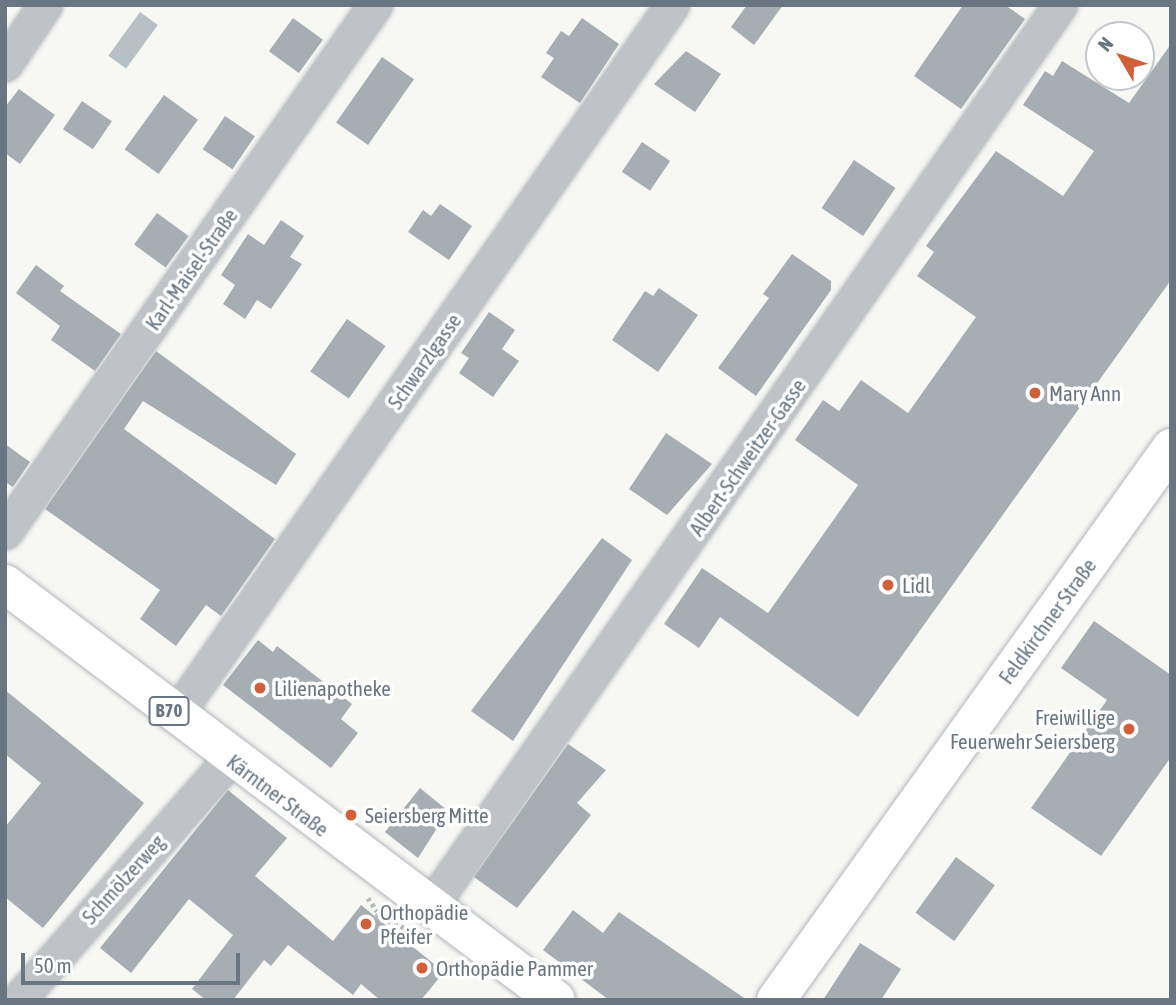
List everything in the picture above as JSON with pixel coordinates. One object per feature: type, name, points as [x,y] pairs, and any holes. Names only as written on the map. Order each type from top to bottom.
[{"type":"main road","name":"Feldkirchner Straße","points":[[776,1000],[1171,448]]},
{"type":"main road","name":"Kärntner Straße","points":[[5,584],[230,759],[556,1000]]},
{"type":"street","points":[[5,64],[45,5]]},
{"type":"street","name":"Karl-Maisel-Straße","points":[[5,532],[375,5]]},
{"type":"street","name":"Schwarzlgasse","points":[[175,716],[672,5]]},
{"type":"street","name":"Albert-Schweitzer-Gasse","points":[[430,906],[1060,5]]},
{"type":"street","name":"Schmölzerweg","points":[[18,1000],[230,759]]},
{"type":"path","points":[[366,903],[401,931]]},
{"type":"shaded area","points":[[140,12],[158,25],[126,69],[108,56]]},
{"type":"building","points":[[747,5],[783,5],[754,45],[731,27]]},
{"type":"building","points":[[963,5],[1005,5],[1025,19],[961,109],[914,76]]},
{"type":"building","points":[[293,18],[323,40],[299,73],[269,51]]},
{"type":"building","points":[[582,18],[619,44],[580,103],[541,77],[554,58],[546,53],[561,31],[569,36]]},
{"type":"building","points":[[1171,44],[1171,280],[858,717],[720,617],[699,648],[664,624],[702,568],[768,613],[858,485],[795,440],[823,400],[839,411],[861,380],[908,413],[976,317],[917,276],[934,252],[926,246],[996,151],[1063,196],[1094,151],[1023,105],[1045,71],[1053,76],[1062,61],[1085,75],[1085,91],[1110,91],[1129,103],[1138,91],[1155,91],[1155,66]]},
{"type":"building","points":[[686,51],[721,74],[695,112],[654,84]]},
{"type":"building","points":[[382,57],[414,79],[368,145],[336,123]]},
{"type":"building","points":[[19,89],[55,115],[20,164],[5,153],[5,107]]},
{"type":"building","points":[[164,95],[198,120],[159,174],[125,149]]},
{"type":"building","points":[[82,101],[112,121],[93,149],[63,129]]},
{"type":"building","points":[[225,116],[255,136],[232,169],[203,149]]},
{"type":"building","points":[[642,142],[670,161],[650,191],[622,172]]},
{"type":"building","points":[[854,160],[895,188],[863,236],[822,208]]},
{"type":"building","points":[[440,204],[472,226],[449,260],[408,232],[423,210],[431,216]]},
{"type":"building","points":[[157,213],[189,236],[166,267],[134,245]]},
{"type":"building","points":[[281,220],[304,236],[290,257],[302,264],[271,309],[257,300],[245,319],[223,304],[235,285],[221,275],[248,234],[264,245]]},
{"type":"building","points":[[792,254],[831,281],[831,290],[756,396],[718,368],[769,298],[763,294]]},
{"type":"building","points":[[36,265],[64,286],[60,291],[121,334],[95,371],[51,340],[60,326],[16,293]]},
{"type":"building","points":[[659,288],[698,315],[658,372],[612,340],[645,291],[653,296]]},
{"type":"building","points":[[489,312],[515,330],[502,349],[519,361],[493,397],[459,373],[469,358],[461,353]]},
{"type":"building","points":[[347,319],[386,346],[349,398],[310,371]]},
{"type":"building","points":[[156,351],[296,454],[276,485],[143,401],[124,429],[275,539],[221,616],[206,605],[176,646],[140,619],[160,590],[45,509]]},
{"type":"building","points":[[666,433],[712,464],[667,515],[629,489]]},
{"type":"building","points":[[5,444],[30,462],[13,487],[5,482]]},
{"type":"building","points":[[602,538],[632,560],[513,741],[471,711]]},
{"type":"building","name":"Freiwillige Feuerwehr Seiersberg","points":[[1094,621],[1171,675],[1171,757],[1101,856],[1031,808],[1107,700],[1061,668]]},
{"type":"building","points":[[258,640],[273,652],[277,646],[352,704],[341,719],[358,733],[331,768],[223,685]]},
{"type":"building","points":[[5,690],[144,803],[43,928],[5,897],[5,827],[41,783],[5,754]]},
{"type":"building","points":[[568,744],[606,770],[577,803],[591,815],[517,908],[474,877]]},
{"type":"building","points":[[420,788],[448,811],[418,858],[385,832]]},
{"type":"building","points":[[228,790],[287,838],[255,876],[333,941],[361,905],[444,972],[421,1000],[380,1000],[361,984],[353,995],[288,945],[271,966],[264,960],[233,1000],[206,1000],[192,989],[233,935],[189,899],[131,973],[100,948]]},
{"type":"building","points":[[956,857],[995,885],[954,941],[915,913]]},
{"type":"building","points":[[573,910],[603,933],[619,912],[747,1000],[609,1000],[543,950]]},
{"type":"building","points":[[860,943],[901,969],[881,1000],[823,1000]]},
{"type":"place","name":"Mary Ann","points":[[1035,393]]},
{"type":"place","name":"Lidl","points":[[888,585]]},
{"type":"place","name":"Lilienapotheke","points":[[260,688]]},
{"type":"place","name":"Freiwillige Feuerwehr Seiersberg","points":[[1129,729]]},
{"type":"place","name":"Seiersberg Mitte","points":[[351,815]]},
{"type":"place","name":"Orthopädie Pfeifer","points":[[366,924]]},
{"type":"place","name":"Orthopädie Pammer","points":[[422,968]]}]
